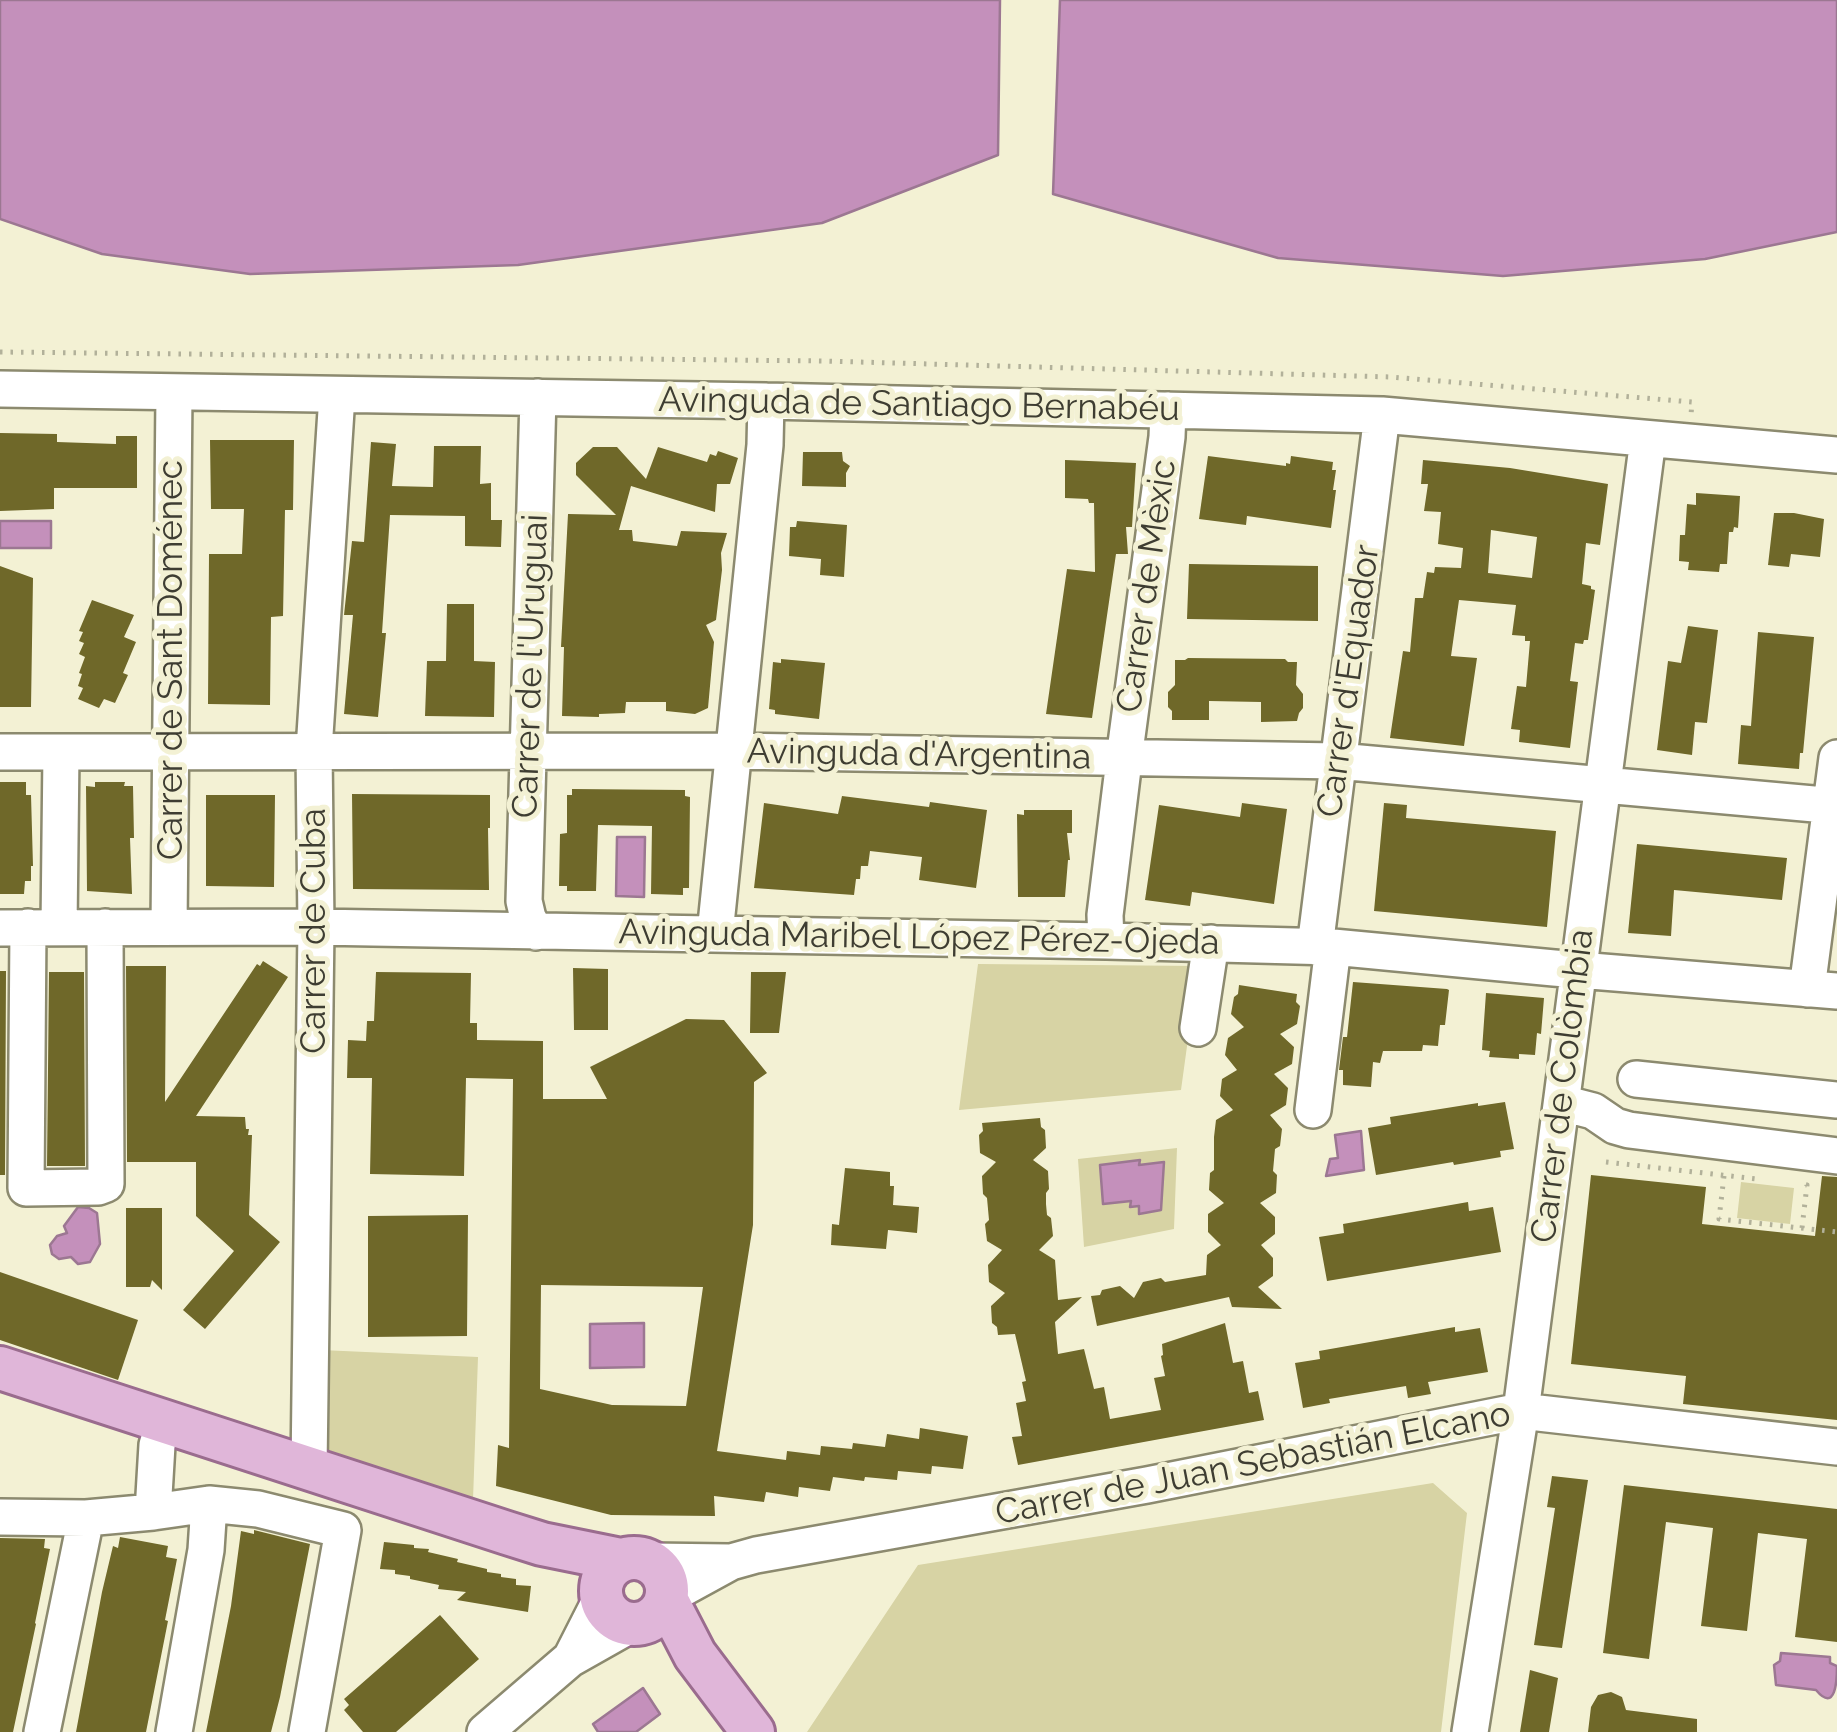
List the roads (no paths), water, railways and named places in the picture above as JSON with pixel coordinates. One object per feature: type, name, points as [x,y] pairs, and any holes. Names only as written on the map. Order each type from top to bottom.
[{"type":"main road","points":[[0,1368],[542,1544],[635,1595],[695,1655],[753,1732]]},
{"type":"street","name":"Avinguda de Santiago Bernabéu","points":[[0,389],[1382,415],[1837,456]]},
{"type":"street","name":"Carrer de Sant Doménec","points":[[169,928],[174,392]]},
{"type":"street","name":"Carrer de Cuba","points":[[309,1468],[316,928],[314,750],[337,394]]},
{"type":"street","name":"Carrer de l'Uruguai","points":[[536,932],[524,901],[538,397]]},
{"type":"street","points":[[715,934],[765,444],[766,401]]},
{"type":"street","name":"Carrer de Mèxic","points":[[1106,941],[1124,759],[1168,410]]},
{"type":"street","name":"Carrer d'Equador","points":[[1313,1110],[1338,762],[1382,415]]},
{"type":"street","name":"Carrer de Colòmbia","points":[[1470,1732],[1521,1411],[1648,438]]},
{"type":"street","name":"Avinguda d'Argentina","points":[[0,752],[734,751],[1338,762],[1834,806]]},
{"type":"street","points":[[60,752],[29,927],[26,1201],[106,1184],[105,927]]},
{"type":"street","points":[[1822,990],[1837,758]]},
{"type":"street","name":"Avinguda Maribel López Pérez-Ojeda","points":[[29,927],[1211,943],[1324,947],[1822,990]]},
{"type":"street","points":[[1198,1028],[1211,943]]},
{"type":"street","points":[[1636,1079],[1837,1100]]},
{"type":"street","points":[[1562,1103],[1593,1111],[1629,1130],[1837,1156]]},
{"type":"street","name":"Carrer de Juan Sebastián Elcano","points":[[635,1595],[756,1555],[1147,1486],[1521,1411],[1837,1446]]},
{"type":"street","points":[[153,1512],[157,1445],[164,1422]]},
{"type":"street","points":[[174,1732],[206,1550],[209,1504]]},
{"type":"street","points":[[0,1517],[86,1518],[209,1504],[258,1509],[342,1530],[307,1732]]},
{"type":"street","points":[[42,1732],[86,1518]]},
{"type":"street","points":[[485,1732],[635,1595]]}]
